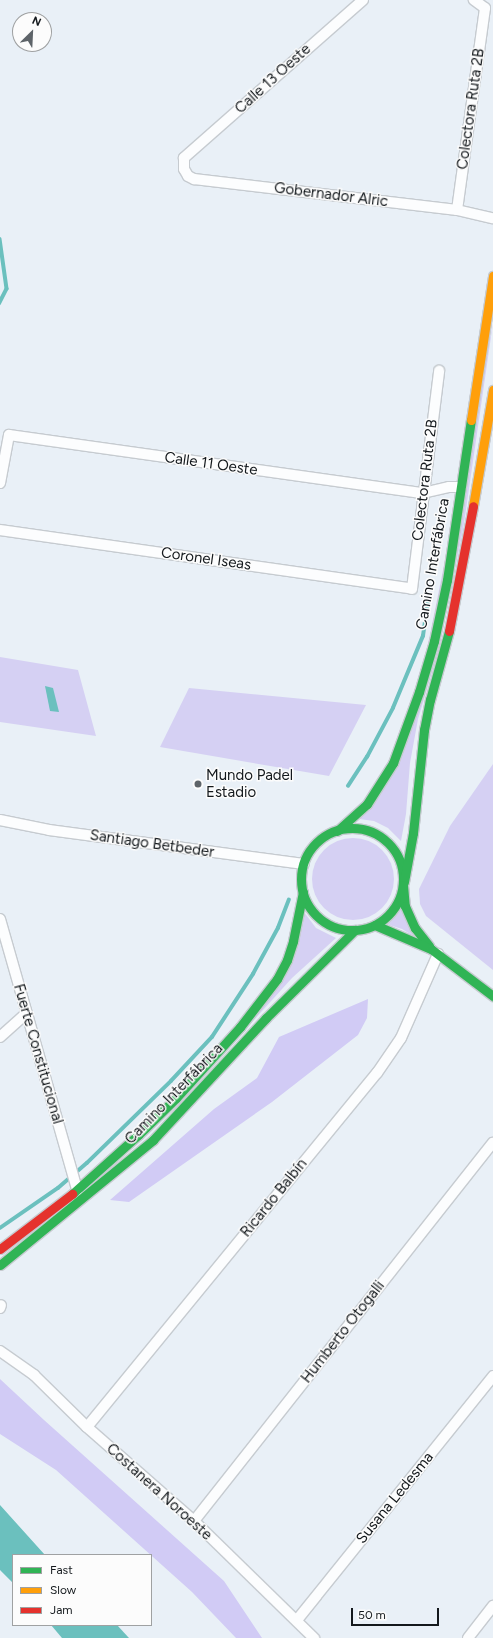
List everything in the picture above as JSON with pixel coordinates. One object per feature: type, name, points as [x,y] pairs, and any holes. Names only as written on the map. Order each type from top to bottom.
[{"type":"main road","name":"Camino Interfábrica","points":[[493,276],[447,580],[434,641],[393,763],[367,804],[337,831],[319,842],[311,849],[304,864],[301,878],[303,892],[310,908],[323,920],[338,928],[355,930],[375,925],[387,917],[397,905],[403,884],[413,833],[428,707],[445,649],[457,595],[493,390]]},
{"type":"main road","name":"Camino Interfábrica","points":[[337,831],[352,828],[368,831],[381,837],[393,848],[400,861],[403,884]]},
{"type":"main road","points":[[403,884],[405,906],[415,928],[434,952]]},
{"type":"main road","name":"Camino Interfábrica","points":[[0,1249],[77,1190],[138,1135],[176,1098],[240,1028],[277,979],[287,960],[293,941],[303,892]]},
{"type":"main road","points":[[375,925],[434,952],[493,996]]},
{"type":"main road","name":"Camino Interfábrica","points":[[0,1265],[153,1140],[266,1018],[355,930]]},
{"type":"street","name":"Calle 13 Oeste","points":[[184,158],[363,0]]},
{"type":"street","name":"Colectora Ruta 2B","points":[[457,210],[485,8],[474,0]]},
{"type":"street","name":"Gobernador Alric","points":[[184,158],[184,169],[188,176],[194,179],[457,210],[493,218]]},
{"type":"street","name":"Colectora Ruta 2B","points":[[412,589],[439,371]]},
{"type":"street","name":"Calle 11 Oeste","points":[[0,482],[8,436],[423,493],[449,487],[461,487]]},
{"type":"street","name":"Coronel Iseas","points":[[0,530],[412,589]]},
{"type":"street","name":"Santiago Betbeder","points":[[0,820],[49,830],[304,864]]},
{"type":"street","name":"Fuerte Constitucional","points":[[0,919],[77,1190]]},
{"type":"street","name":"Ricardo Balbín","points":[[87,1427],[377,1073],[401,1038],[434,952]]},
{"type":"street","points":[[0,1037],[27,1013]]},
{"type":"street","name":"Humberto Otogalli","points":[[194,1521],[493,1143]]},
{"type":"street","name":"Costanera Noroeste","points":[[0,1351],[34,1375],[87,1427],[194,1521],[314,1638]]},
{"type":"street","name":"Susana Ledesma","points":[[297,1620],[493,1376]]},
{"type":"street","points":[[468,1638],[493,1606]]},
{"type":"shaded area","points":[[493,323],[463,530],[439,650],[418,719],[410,763],[406,814],[401,841],[388,828],[374,821],[359,819],[413,718]]},
{"type":"shaded area","points":[[0,657],[78,670],[96,736],[0,722]]},
{"type":"shaded area","points":[[189,688],[366,705],[329,776],[160,747]]},
{"type":"shaded area","points":[[493,764],[493,970],[426,916],[420,904],[419,889],[450,826]]},
{"type":"shaded area","points":[[353,838],[369,841],[382,850],[391,863],[394,879],[391,895],[382,908],[369,917],[353,920],[337,917],[324,908],[315,895],[312,879],[315,863],[324,850],[337,841]]},
{"type":"shaded area","points":[[400,906],[418,939],[402,929],[386,924]]},
{"type":"shaded area","points":[[304,912],[316,928],[336,938],[292,978],[205,1074],[64,1206],[261,1008]]},
{"type":"shaded area","points":[[368,999],[367,1018],[358,1035],[272,1102],[129,1202],[110,1200],[214,1109],[257,1078],[279,1037]]},
{"type":"shaded area","points":[[0,1379],[224,1581],[262,1638],[236,1638],[192,1592],[152,1556],[152,1554],[150,1554],[56,1470],[0,1434]]},
{"type":"water","points":[[45,686],[53,688],[59,712],[50,711]]},
{"type":"water","points":[[0,1505],[44,1554],[12,1554],[12,1582],[0,1570]]},
{"type":"water","points":[[52,1626],[118,1626],[129,1638],[62,1638]]},
{"type":"waterway","points":[[0,239],[7,289],[0,303]]},
{"type":"waterway","points":[[348,786],[367,757],[393,708],[423,636],[428,599]]},
{"type":"waterway","points":[[0,1228],[58,1188],[87,1163],[171,1081],[212,1037],[253,974],[278,928],[289,900]]},
{"type":"traffic: fast","points":[[337,831],[367,804],[393,763],[419,692],[434,641],[447,580],[471,420]]},
{"type":"traffic: fast","points":[[404,882],[413,833],[424,730],[430,700],[449,631]]},
{"type":"traffic: fast","points":[[352,828],[371,832],[388,843],[399,860],[403,879],[399,898],[388,915],[371,926],[352,930],[333,926],[316,915],[305,898],[301,879],[305,860],[316,843],[333,832],[352,828]]},
{"type":"traffic: fast","points":[[403,885],[405,906],[415,928],[429,946]]},
{"type":"traffic: fast","points":[[72,1194],[138,1135],[176,1098],[240,1027],[277,979],[287,960],[293,941],[303,892]]},
{"type":"traffic: fast","points":[[375,925],[431,949],[493,996]]},
{"type":"traffic: fast","points":[[0,1265],[153,1140],[266,1018],[355,930]]},
{"type":"traffic: slow","points":[[471,420],[493,276]]},
{"type":"traffic: slow","points":[[473,506],[493,390]]},
{"type":"traffic: jam","points":[[449,631],[473,506]]},
{"type":"traffic: jam","points":[[0,1249],[72,1194]]},
{"type":"place","name":"Mundo Padel Estadio","points":[[198,784]]}]
